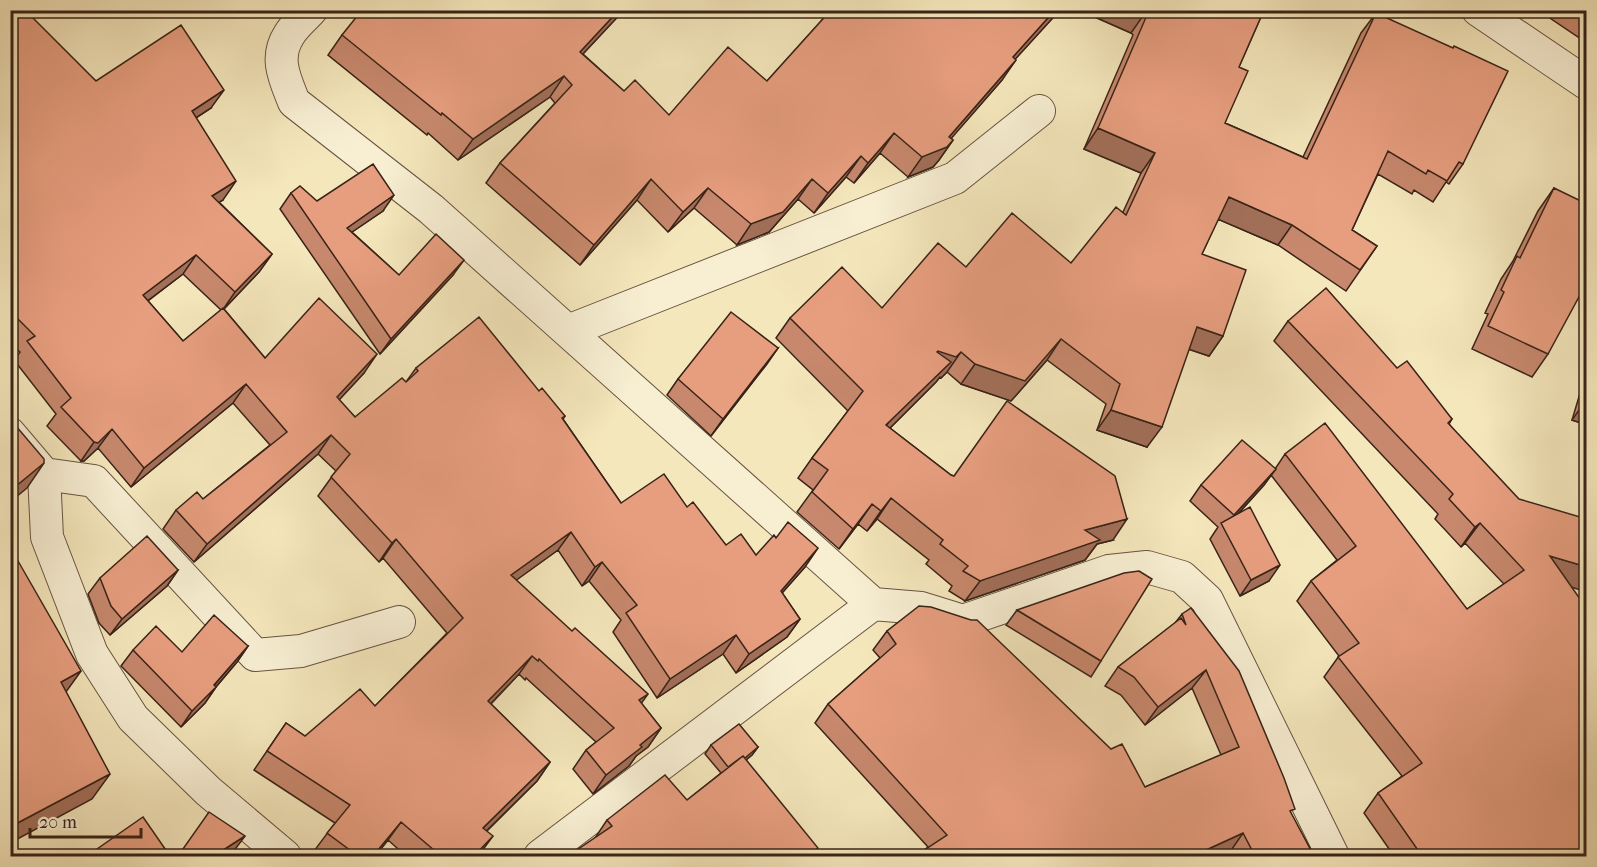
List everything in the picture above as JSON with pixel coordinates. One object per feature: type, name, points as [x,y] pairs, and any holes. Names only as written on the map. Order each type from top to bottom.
[{"type":"street","points":[[311,10],[290,33],[281,51],[284,77],[294,102],[431,209],[873,604],[921,608],[963,621],[1109,571],[1147,567],[1182,577],[1207,600],[1333,856]]},
{"type":"street","points":[[1478,10],[1587,83]]},
{"type":"street","points":[[568,331],[955,178],[1040,111]]},
{"type":"street","points":[[10,434],[44,474],[47,537],[92,654],[133,718],[208,791],[285,856]]},
{"type":"street","points":[[44,474],[94,481],[255,655],[301,651],[399,622]]},
{"type":"street","points":[[540,856],[873,604]]},
{"type":"building","points":[[10,10],[25,10],[96,81],[181,25],[224,90],[192,111],[236,181],[212,196],[272,254],[235,292],[196,255],[143,295],[183,341],[223,308],[265,358],[319,298],[377,354],[337,397],[355,417],[402,378],[406,382],[418,371],[416,368],[479,317],[539,391],[542,388],[565,416],[562,418],[621,503],[664,474],[687,507],[693,502],[726,545],[741,534],[756,555],[774,535],[776,538],[788,522],[818,548],[781,591],[800,619],[749,654],[736,635],[670,679],[626,613],[637,605],[602,562],[595,567],[571,532],[511,575],[572,631],[575,628],[648,694],[639,700],[661,728],[640,745],[642,747],[606,775],[586,750],[614,728],[539,659],[538,661],[532,656],[488,701],[550,762],[483,828],[493,836],[474,856],[441,856],[401,822],[373,856],[358,856],[327,833],[350,805],[267,751],[286,723],[305,736],[360,689],[375,706],[463,618],[396,539],[392,543],[331,477],[350,454],[331,435],[207,544],[176,510],[197,492],[203,499],[287,432],[246,384],[144,468],[112,429],[98,443],[94,442],[61,407],[71,398],[27,341],[35,336],[10,311]]},
{"type":"building","points":[[362,10],[417,10],[419,12],[420,10],[619,10],[580,52],[624,91],[635,80],[669,115],[728,47],[767,81],[831,10],[1055,10],[1013,57],[1016,60],[949,137],[953,140],[947,147],[922,157],[894,133],[868,163],[861,156],[828,193],[812,179],[783,212],[751,224],[708,188],[683,212],[651,179],[594,245],[500,163],[572,85],[564,76],[473,139],[342,35]]},
{"type":"building","points":[[1140,10],[1264,10],[1239,67],[1248,71],[1225,123],[1307,159],[1376,13],[1508,71],[1463,164],[1459,162],[1447,181],[1428,170],[1426,174],[1388,151],[1352,230],[1377,246],[1360,270],[1292,225],[1229,197],[1202,254],[1246,270],[1223,336],[1197,327],[1162,427],[1111,410],[1120,384],[1061,339],[1025,381],[975,364],[961,352],[956,357],[937,352],[951,362],[886,425],[954,476],[1007,401],[1115,476],[1127,519],[1085,530],[1100,540],[980,581],[963,571],[968,566],[940,544],[943,540],[891,498],[881,511],[872,504],[853,529],[812,492],[828,470],[812,458],[863,391],[790,318],[842,267],[882,308],[938,243],[966,267],[1012,213],[1071,263],[1116,207],[1126,215],[1155,153],[1098,128],[1147,15]]},
{"type":"building","points":[[1571,10],[1587,10],[1587,21]]},
{"type":"building","points":[[373,164],[394,195],[347,228],[399,275],[436,234],[464,260],[391,339],[291,193],[300,186],[317,201]]},
{"type":"building","points":[[1554,188],[1587,204],[1587,212],[1583,220],[1587,221],[1587,282],[1548,354],[1488,326],[1517,256],[1520,258]]},
{"type":"building","points":[[1326,288],[1397,368],[1407,361],[1452,419],[1448,423],[1519,499],[1587,519],[1587,567],[1550,556],[1587,609],[1587,856],[1422,856],[1378,793],[1422,763],[1338,657],[1359,643],[1311,581],[1356,546],[1285,454],[1325,423],[1467,609],[1524,570],[1480,523],[1475,527],[1449,499],[1453,494],[1288,321]]},
{"type":"building","points":[[731,312],[778,348],[723,419],[678,379]]},
{"type":"building","points":[[10,419],[44,459],[44,463],[10,491]]},
{"type":"building","points":[[1242,440],[1276,469],[1234,515],[1201,485]]},
{"type":"building","points":[[1250,507],[1280,565],[1251,580],[1221,523]]},
{"type":"building","points":[[147,536],[178,570],[122,619],[111,606],[100,578]]},
{"type":"building","points":[[10,547],[81,671],[61,682],[110,774],[10,827]]},
{"type":"building","points":[[1139,571],[1152,579],[1101,661],[1017,610],[1124,573]]},
{"type":"building","points":[[919,606],[931,607],[977,620],[1111,749],[1122,744],[1145,787],[1239,747],[1206,670],[1158,707],[1134,677],[1118,667],[1181,618],[1186,625],[1182,614],[1191,608],[1239,671],[1284,778],[1295,809],[1290,811],[1314,856],[1255,856],[1243,833],[1193,856],[922,856],[920,853],[947,835],[828,704],[896,644],[887,631]]},
{"type":"building","points":[[214,615],[248,646],[214,685],[216,687],[192,711],[133,650],[156,626],[182,652]]},
{"type":"building","points":[[739,724],[758,747],[745,758],[743,756],[728,767],[711,745]]},
{"type":"building","points":[[743,756],[818,848],[807,856],[568,856],[612,826],[607,820],[665,775],[687,800]]},
{"type":"building","points":[[209,812],[245,836],[214,856],[178,856]]},
{"type":"building","points":[[143,817],[170,856],[87,856]]}]
